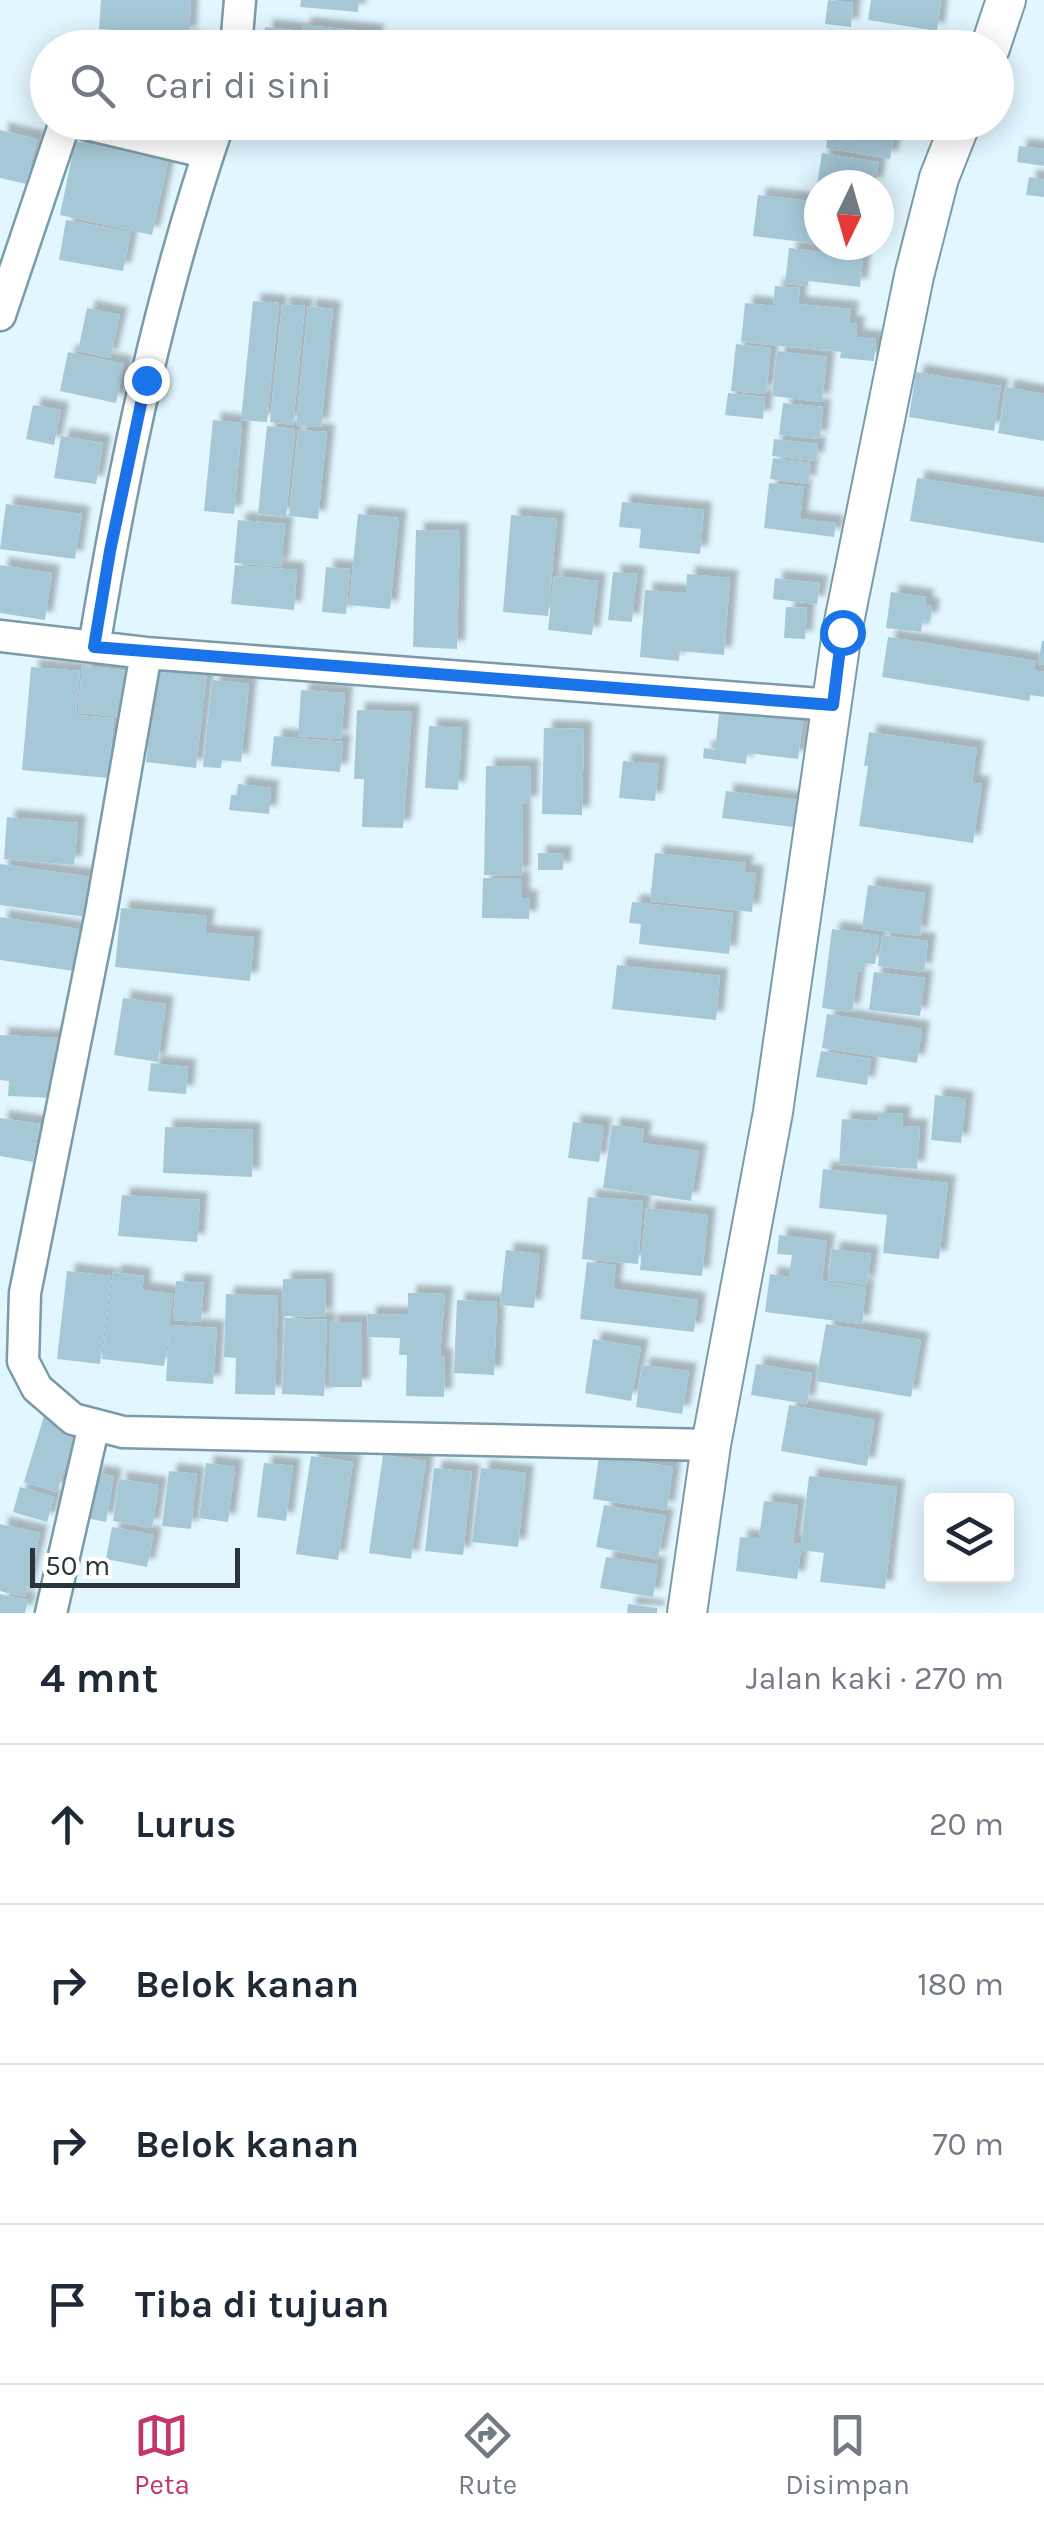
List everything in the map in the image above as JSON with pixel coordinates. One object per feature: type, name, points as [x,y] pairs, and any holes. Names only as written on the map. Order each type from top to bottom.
[{"type":"street","points":[[238,30],[240,0]]},
{"type":"street","points":[[996,30],[1006,0]]},
{"type":"street","points":[[0,315],[59,140]]},
{"type":"street","points":[[151,140],[208,154]]},
{"type":"street","points":[[94,647],[146,380],[191,203],[213,140]]},
{"type":"street","points":[[686,1613],[711,1444],[772,1112],[842,632],[914,276],[939,178],[954,140]]},
{"type":"street","points":[[0,636],[146,652],[833,705]]},
{"type":"street","points":[[146,652],[101,913],[25,1293],[22,1360],[37,1388],[73,1420],[123,1432],[711,1444]]},
{"type":"street","points":[[51,1613],[94,1425]]},
{"type":"building","points":[[101,0],[191,0],[189,30],[99,29]]},
{"type":"building","points":[[301,0],[359,0],[358,12],[300,7]]},
{"type":"building","points":[[828,0],[853,3],[851,27],[825,24]]},
{"type":"building","points":[[871,0],[941,0],[937,30],[868,20]]},
{"type":"building","points":[[303,25],[355,30],[302,30]]},
{"type":"building","points":[[0,130],[37,140],[26,184],[0,178]]},
{"type":"building","points":[[827,140],[893,140],[890,159],[826,148]]},
{"type":"building","points":[[75,141],[168,161],[152,235],[60,215]]},
{"type":"building","points":[[1019,146],[1044,149],[1044,166],[1017,162]]},
{"type":"building","points":[[822,153],[879,162],[878,170],[819,170]]},
{"type":"building","points":[[1029,177],[1044,180],[1044,197],[1026,195]]},
{"type":"building","points":[[758,195],[804,200],[804,242],[753,236]]},
{"type":"building","points":[[66,220],[131,232],[123,271],[59,260]]},
{"type":"building","points":[[789,248],[804,250],[804,260],[863,260],[860,287],[808,281],[808,286],[785,284]]},
{"type":"building","points":[[775,286],[800,288],[798,304],[851,309],[849,323],[857,324],[856,337],[876,339],[874,361],[840,358],[841,352],[741,342],[745,303],[773,306]]},
{"type":"building","points":[[253,301],[279,303],[267,422],[241,420]]},
{"type":"building","points":[[282,304],[305,306],[293,425],[270,422]]},
{"type":"building","points":[[308,306],[333,309],[321,427],[296,425]]},
{"type":"building","points":[[87,308],[120,315],[110,358],[78,351]]},
{"type":"building","points":[[736,344],[771,348],[766,394],[731,391]]},
{"type":"building","points":[[777,351],[827,357],[822,402],[772,396]]},
{"type":"building","points":[[68,352],[124,364],[116,403],[60,391]]},
{"type":"building","points":[[916,372],[1001,386],[994,431],[909,417]]},
{"type":"building","points":[[1006,387],[1044,394],[1044,441],[998,433]]},
{"type":"building","points":[[728,393],[765,397],[763,419],[725,415]]},
{"type":"building","points":[[783,403],[823,407],[820,439],[779,435]]},
{"type":"building","points":[[33,405],[61,410],[54,445],[26,439]]},
{"type":"building","points":[[213,420],[242,423],[234,514],[204,511]]},
{"type":"building","points":[[267,426],[295,429],[286,517],[258,514]]},
{"type":"building","points":[[298,430],[327,432],[318,519],[289,516]]},
{"type":"building","points":[[61,436],[103,443],[96,484],[54,478]]},
{"type":"building","points":[[774,439],[818,444],[816,461],[772,456]]},
{"type":"building","points":[[773,458],[811,463],[808,484],[770,479]]},
{"type":"building","points":[[917,478],[1044,498],[1044,543],[910,521]]},
{"type":"building","points":[[769,483],[804,487],[800,519],[836,523],[834,537],[764,528]]},
{"type":"building","points":[[622,502],[704,510],[700,554],[639,548],[641,529],[619,527]]},
{"type":"building","points":[[6,504],[82,514],[75,559],[0,549]]},
{"type":"building","points":[[358,514],[399,518],[390,609],[349,605]]},
{"type":"building","points":[[511,515],[557,519],[548,616],[503,612]]},
{"type":"building","points":[[238,520],[285,524],[281,567],[234,563]]},
{"type":"building","points":[[416,530],[460,531],[457,649],[413,647]]},
{"type":"building","points":[[0,565],[52,573],[45,620],[0,613]]},
{"type":"building","points":[[235,565],[297,570],[294,610],[231,604]]},
{"type":"building","points":[[326,567],[350,569],[346,614],[322,612]]},
{"type":"building","points":[[613,572],[637,574],[632,622],[608,620]]},
{"type":"building","points":[[687,574],[730,578],[724,655],[680,651],[679,661],[640,657],[645,590],[686,593]]},
{"type":"building","points":[[554,576],[598,581],[592,635],[548,630]]},
{"type":"building","points":[[775,578],[820,583],[817,604],[773,599]]},
{"type":"building","points":[[891,592],[926,597],[925,605],[932,606],[930,621],[923,620],[921,632],[886,628]]},
{"type":"building","points":[[786,607],[807,608],[805,639],[784,638]]},
{"type":"building","points":[[888,637],[1036,661],[1034,670],[1044,672],[1044,697],[1031,695],[1029,701],[882,677]]},
{"type":"building","points":[[1044,641],[1044,665],[1038,664]]},
{"type":"building","points":[[158,658],[208,664],[196,768],[146,762]]},
{"type":"building","points":[[82,666],[129,671],[125,717],[78,713]]},
{"type":"building","points":[[31,667],[80,671],[76,715],[114,718],[108,778],[22,770]]},
{"type":"building","points":[[212,680],[249,684],[241,762],[222,760],[221,768],[203,767]]},
{"type":"building","points":[[301,690],[345,693],[341,739],[298,736]]},
{"type":"building","points":[[720,704],[804,714],[798,759],[747,753],[746,764],[703,758],[704,748],[715,750]]},
{"type":"building","points":[[357,710],[412,712],[403,828],[362,827],[364,779],[354,779]]},
{"type":"building","points":[[429,726],[462,728],[458,790],[425,788]]},
{"type":"building","points":[[544,728],[584,729],[582,815],[542,814]]},
{"type":"building","points":[[869,732],[977,748],[972,783],[982,784],[973,843],[859,826]]},
{"type":"building","points":[[274,736],[343,742],[340,772],[271,766]]},
{"type":"building","points":[[623,761],[659,764],[655,801],[619,798]]},
{"type":"building","points":[[486,766],[531,767],[530,804],[523,804],[522,876],[484,875]]},
{"type":"building","points":[[238,784],[271,788],[269,814],[229,810],[231,795],[237,795]]},
{"type":"building","points":[[726,791],[805,801],[801,828],[722,818]]},
{"type":"building","points":[[7,817],[78,823],[74,865],[4,859]]},
{"type":"building","points":[[538,853],[564,854],[563,870],[538,870]]},
{"type":"building","points":[[655,853],[746,863],[744,872],[756,873],[752,912],[650,901]]},
{"type":"building","points":[[0,864],[91,877],[86,917],[0,905]]},
{"type":"building","points":[[483,878],[522,879],[522,898],[530,898],[529,919],[482,918]]},
{"type":"building","points":[[868,885],[925,893],[920,936],[862,928]]},
{"type":"building","points":[[632,902],[733,913],[729,954],[639,944],[641,924],[629,923]]},
{"type":"building","points":[[121,908],[207,916],[205,933],[254,937],[250,981],[115,967]]},
{"type":"building","points":[[0,917],[79,929],[73,971],[0,960]]},
{"type":"building","points":[[832,929],[879,935],[875,964],[864,963],[864,972],[858,971],[852,1012],[822,1008]]},
{"type":"building","points":[[882,935],[928,941],[924,972],[878,966]]},
{"type":"building","points":[[617,965],[720,976],[716,1020],[612,1009]]},
{"type":"building","points":[[874,972],[925,978],[920,1016],[869,1010]]},
{"type":"building","points":[[123,998],[166,1004],[158,1062],[114,1055]]},
{"type":"building","points":[[827,1014],[922,1029],[917,1063],[822,1048]]},
{"type":"building","points":[[0,1035],[58,1038],[55,1098],[8,1096],[9,1081],[0,1080]]},
{"type":"building","points":[[821,1051],[871,1059],[867,1085],[816,1077]]},
{"type":"building","points":[[151,1063],[188,1067],[186,1094],[148,1091]]},
{"type":"building","points":[[935,1095],[966,1099],[961,1143],[931,1140]]},
{"type":"building","points":[[877,1113],[903,1114],[902,1126],[920,1127],[917,1169],[839,1164],[842,1119],[877,1121]]},
{"type":"building","points":[[0,1118],[40,1124],[33,1162],[0,1156]]},
{"type":"building","points":[[573,1122],[604,1126],[599,1162],[568,1158]]},
{"type":"building","points":[[612,1125],[644,1129],[642,1143],[699,1151],[691,1201],[603,1188]]},
{"type":"building","points":[[165,1127],[253,1130],[252,1177],[163,1173]]},
{"type":"building","points":[[823,1169],[948,1183],[939,1259],[883,1253],[887,1215],[819,1208]]},
{"type":"building","points":[[122,1195],[200,1200],[197,1242],[118,1236]]},
{"type":"building","points":[[588,1197],[643,1201],[638,1264],[582,1259]]},
{"type":"building","points":[[646,1208],[708,1215],[702,1276],[640,1270]]},
{"type":"building","points":[[779,1235],[827,1241],[822,1281],[866,1287],[862,1324],[765,1312],[770,1274],[789,1277],[792,1255],[777,1254]]},
{"type":"building","points":[[832,1249],[871,1254],[867,1285],[828,1280]]},
{"type":"building","points":[[506,1250],[540,1254],[534,1308],[500,1305]]},
{"type":"building","points":[[587,1262],[616,1265],[613,1289],[698,1300],[694,1332],[580,1319]]},
{"type":"building","points":[[67,1271],[111,1276],[100,1364],[57,1359]]},
{"type":"building","points":[[113,1272],[144,1276],[142,1290],[173,1294],[169,1325],[217,1328],[213,1384],[166,1381],[169,1334],[164,1366],[102,1359]]},
{"type":"building","points":[[283,1279],[326,1280],[325,1317],[282,1316]]},
{"type":"building","points":[[176,1281],[204,1283],[201,1322],[173,1320]]},
{"type":"building","points":[[408,1293],[445,1294],[440,1356],[445,1357],[444,1397],[406,1396],[407,1355],[399,1355],[400,1338],[367,1337],[368,1314],[408,1315]]},
{"type":"building","points":[[226,1294],[278,1296],[275,1395],[235,1394],[236,1358],[224,1357]]},
{"type":"building","points":[[457,1300],[497,1302],[494,1375],[454,1373]]},
{"type":"building","points":[[285,1318],[327,1320],[324,1396],[282,1394]]},
{"type":"building","points":[[329,1322],[362,1322],[362,1387],[329,1387]]},
{"type":"building","points":[[826,1324],[921,1340],[911,1397],[816,1381]]},
{"type":"building","points":[[593,1339],[641,1347],[631,1401],[585,1393]]},
{"type":"building","points":[[756,1364],[812,1373],[807,1404],[751,1395]]},
{"type":"building","points":[[642,1365],[689,1371],[682,1414],[636,1407]]},
{"type":"building","points":[[789,1405],[875,1420],[867,1466],[781,1451]]},
{"type":"building","points":[[44,1416],[78,1425],[57,1492],[24,1482]]},
{"type":"building","points":[[383,1455],[426,1461],[411,1559],[369,1553]]},
{"type":"building","points":[[311,1456],[353,1462],[338,1560],[296,1554]]},
{"type":"building","points":[[599,1456],[673,1467],[667,1510],[593,1499]]},
{"type":"building","points":[[206,1463],[235,1467],[228,1522],[199,1518]]},
{"type":"building","points":[[264,1463],[293,1466],[286,1521],[257,1517]]},
{"type":"building","points":[[434,1468],[472,1472],[463,1555],[425,1551]]},
{"type":"building","points":[[481,1468],[526,1473],[518,1547],[472,1542]]},
{"type":"building","points":[[169,1471],[197,1474],[191,1529],[162,1526]]},
{"type":"building","points":[[94,1473],[114,1476],[106,1522],[86,1518]]},
{"type":"building","points":[[809,1476],[897,1487],[885,1589],[820,1582],[824,1553],[801,1550],[797,1579],[736,1571],[740,1537],[759,1539],[764,1501],[798,1505],[793,1543],[801,1544]]},
{"type":"building","points":[[119,1479],[159,1485],[152,1528],[113,1521]]},
{"type":"building","points":[[20,1487],[54,1497],[47,1522],[13,1512]]},
{"type":"building","points":[[604,1505],[666,1516],[658,1559],[596,1547]]},
{"type":"building","points":[[0,1524],[40,1533],[25,1597],[0,1591]]},
{"type":"building","points":[[112,1527],[154,1535],[147,1567],[106,1559]]},
{"type":"building","points":[[606,1557],[658,1565],[653,1597],[600,1588]]},
{"type":"building","points":[[0,1594],[28,1600],[25,1613],[0,1613]]},
{"type":"building","points":[[628,1604],[657,1608],[657,1613],[627,1613]]},
{"type":"route","points":[[146,380],[94,647],[833,705],[842,632]]}]
